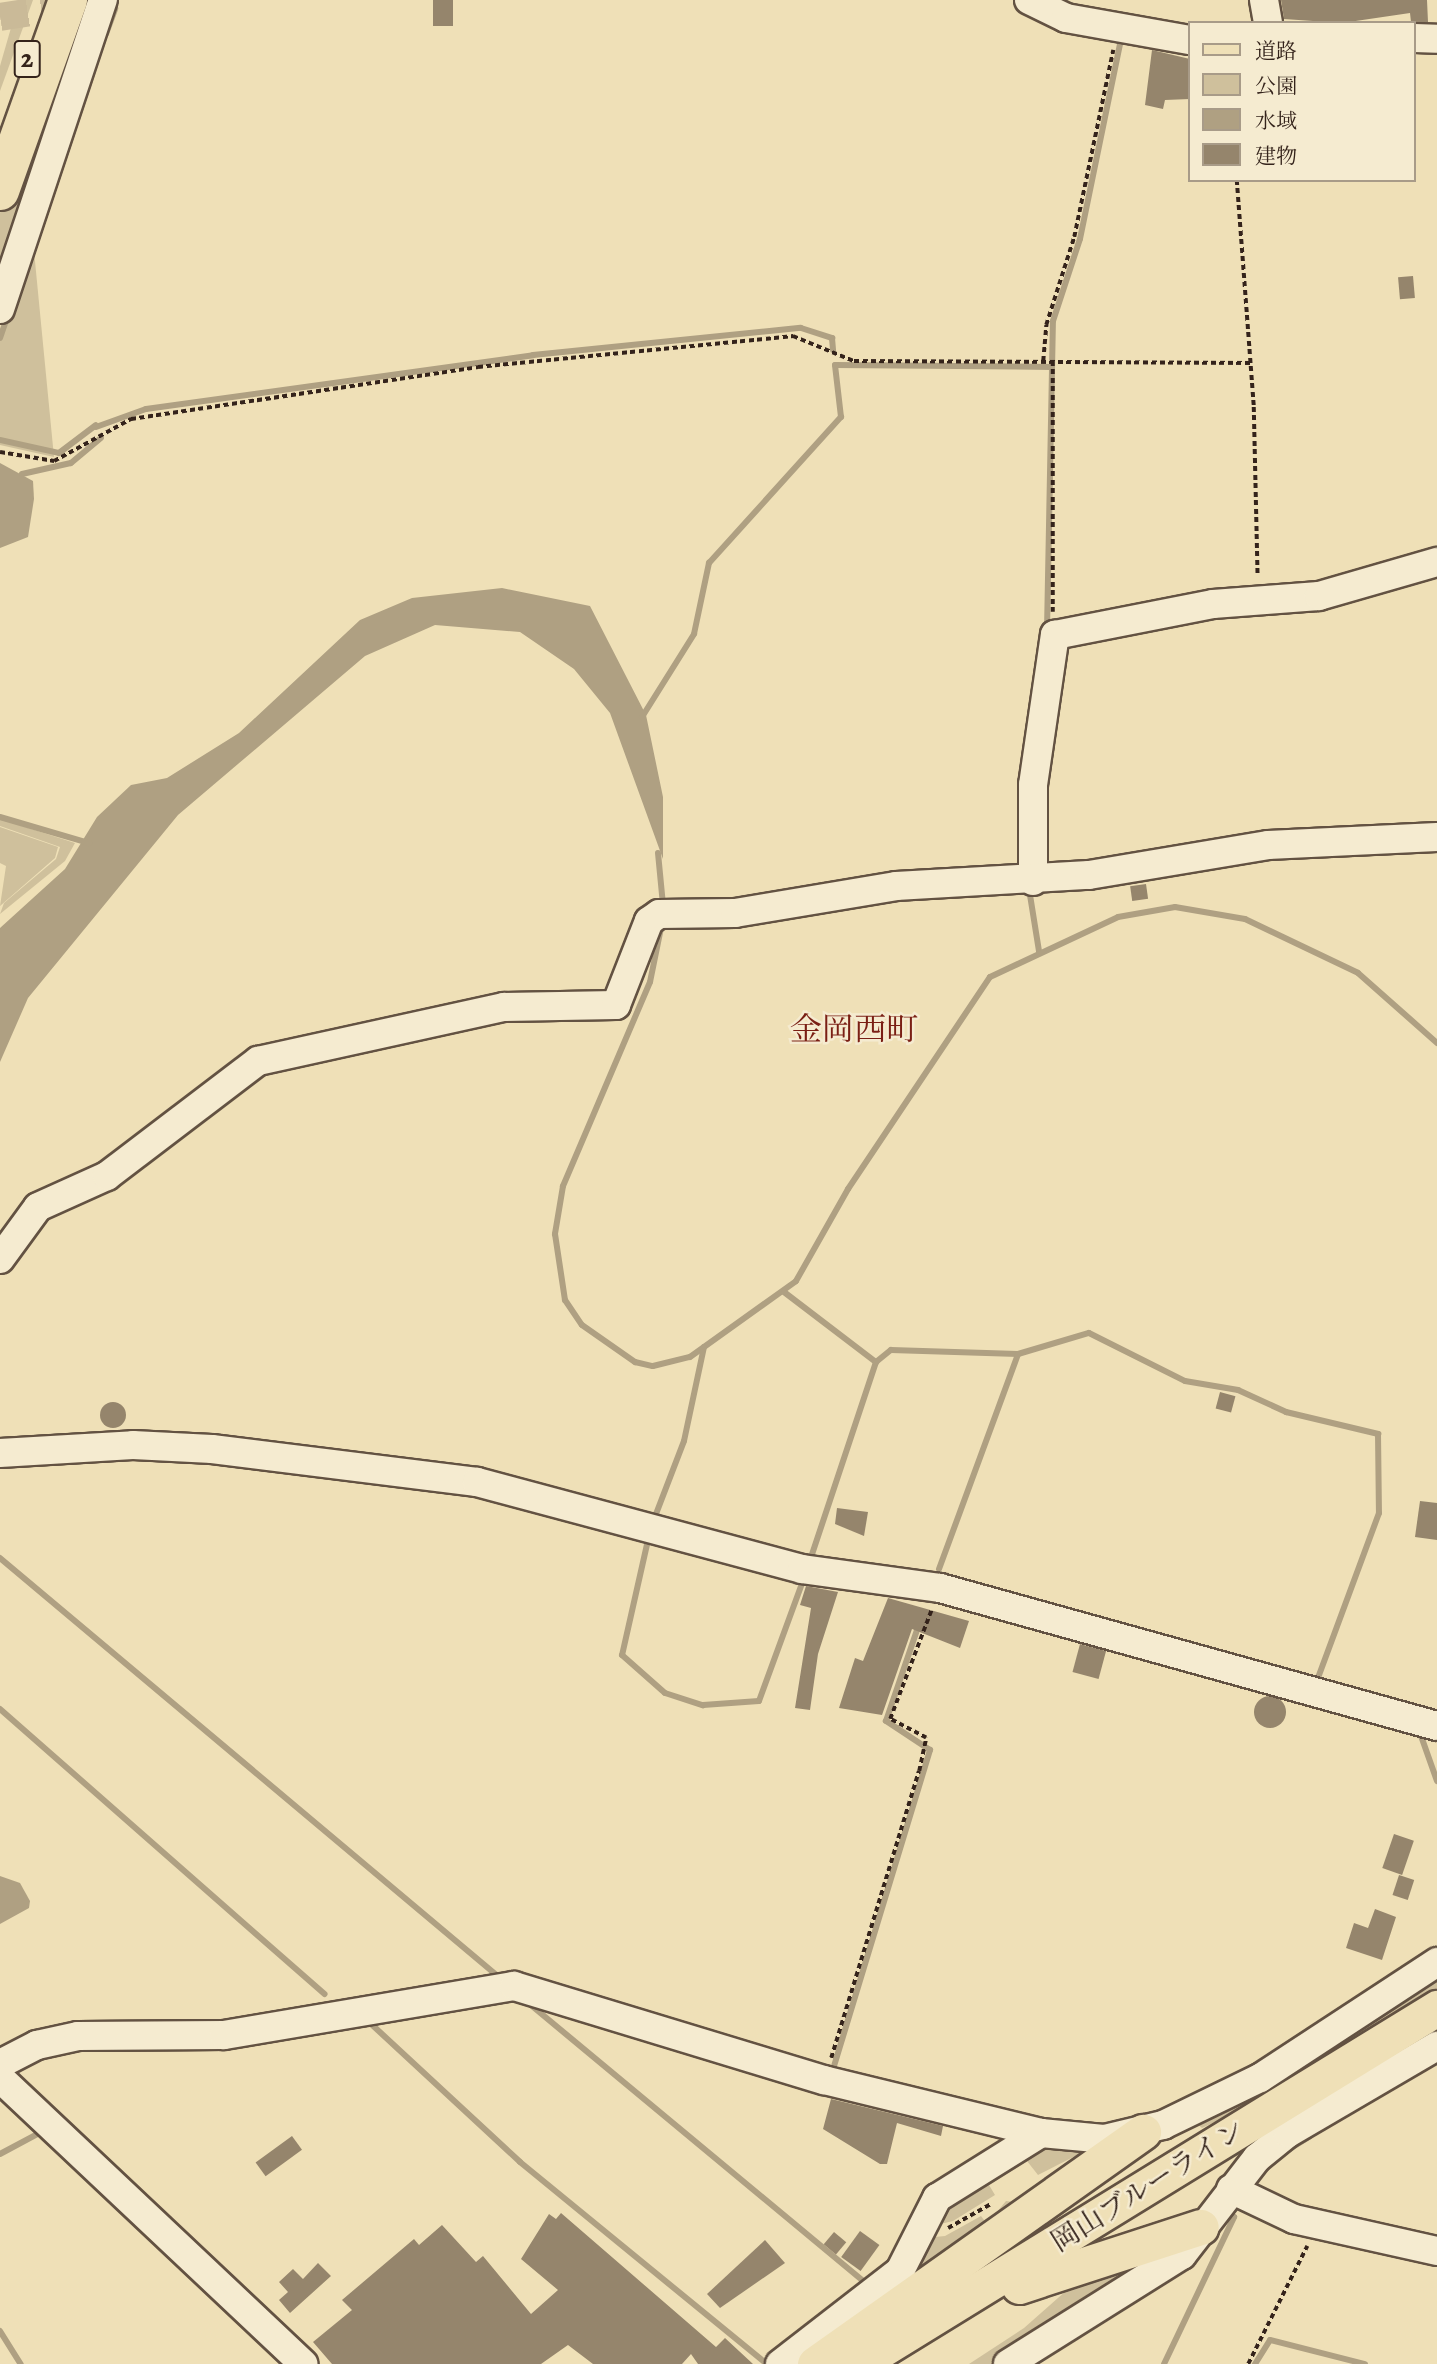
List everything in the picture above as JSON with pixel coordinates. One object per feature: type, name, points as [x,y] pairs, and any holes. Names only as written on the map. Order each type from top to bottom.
[{"type":"highway","name":"2","points":[[2,129],[85,1]]},
{"type":"highway","points":[[0,191],[85,1]]},
{"type":"main road","name":"岡山ブルーライン","points":[[862,2362],[1437,2008]]},
{"type":"main road","points":[[815,2364],[1143,2132]]},
{"type":"main road","points":[[862,2362],[944,2331],[1061,2268],[1173,2241],[1201,2227]]},
{"type":"street","points":[[1029,0],[1066,18],[1188,40]]},
{"type":"street","points":[[1264,0],[1268,21]]},
{"type":"street","points":[[0,309],[85,1]]},
{"type":"street","points":[[1416,38],[1437,39]]},
{"type":"street","points":[[1033,881],[1033,785],[1055,635],[1259,600],[1330,593],[1437,562]]},
{"type":"street","points":[[0,1259],[38,1207],[107,1177],[257,1061],[504,1007],[616,1005],[649,921],[664,914],[735,913],[896,886],[1033,881],[1268,845],[1437,837]]},
{"type":"street","points":[[0,1453],[133,1445],[212,1449],[477,1482],[802,1569],[940,1588],[1437,1726]]},
{"type":"street","points":[[0,2064],[37,2045],[78,2036],[224,2035],[514,1986],[824,2080],[1041,2133],[1104,2139],[1143,2132],[1260,2078],[1437,1962]]},
{"type":"street","points":[[1008,2364],[1164,2268],[1201,2227],[1238,2193],[1288,2133],[1437,2046]]},
{"type":"street","points":[[0,2078],[303,2364]]},
{"type":"street","points":[[780,2364],[900,2272],[937,2198],[1041,2133]]},
{"type":"street","points":[[1238,2193],[1316,2225],[1437,2250]]},
{"type":"path","points":[[1055,635],[1046,325],[1074,237],[1118,29]]},
{"type":"path","points":[[1237,182],[1252,363],[1259,600]]},
{"type":"path","points":[[0,452],[54,461],[131,419],[478,367],[793,336],[855,360],[1252,363]]},
{"type":"path","points":[[824,2080],[924,1745],[890,1719],[940,1588]]},
{"type":"path","points":[[1248,2364],[1316,2225]]},
{"type":"green space","points":[[19,0],[33,0],[0,91],[0,66]]},
{"type":"green space","points":[[86,17],[0,265],[0,213],[69,19]]},
{"type":"green space","points":[[34,251],[54,457],[0,445],[0,334]]},
{"type":"green space","points":[[0,819],[75,843],[65,861],[0,914],[4,903],[56,859],[60,847],[0,826]]},
{"type":"green space","points":[[0,827],[58,847],[55,858],[0,906],[6,866],[0,863]]},
{"type":"green space","points":[[1437,1975],[1437,1988],[1251,2105],[1202,2128],[1195,2122],[1238,2104]]},
{"type":"green space","points":[[1052,2142],[1085,2151],[1038,2175],[1027,2161],[989,2185],[995,2195],[953,2221],[928,2227],[933,2215]]},
{"type":"green space","points":[[1006,2201],[1023,2203],[891,2294],[925,2238],[945,2236],[981,2216],[987,2224]]},
{"type":"green space","points":[[1160,2261],[991,2364],[969,2364],[1024,2328],[1084,2275]]},
{"type":"water","points":[[0,463],[33,481],[34,499],[28,537],[0,548]]},
{"type":"water","points":[[502,588],[590,606],[646,715],[663,797],[663,859],[610,713],[574,669],[520,632],[435,625],[365,656],[178,815],[28,998],[0,1062],[0,928],[65,869],[97,817],[131,785],[167,778],[239,733],[360,620],[412,598]]},
{"type":"water","points":[[0,1876],[20,1883],[30,1901],[29,1908],[0,1924]]},
{"type":"building","points":[[433,0],[453,0],[453,26],[433,26]]},
{"type":"building","points":[[1281,0],[1427,0],[1428,22],[1411,21],[1410,13],[1356,21],[1284,19]]},
{"type":"building","points":[[1152,50],[1188,59],[1188,99],[1165,100],[1163,109],[1145,105]]},
{"type":"building","points":[[1413,276],[1415,298],[1400,299],[1398,277]]},
{"type":"building","points":[[1146,884],[1148,899],[1132,901],[1130,886]]},
{"type":"building","points":[[1220,1392],[1235,1396],[1231,1413],[1216,1408]]},
{"type":"building","points":[[113,1402],[122,1406],[126,1415],[122,1424],[113,1428],[104,1424],[100,1415],[104,1406]]},
{"type":"building","points":[[1420,1501],[1437,1503],[1437,1540],[1415,1537]]},
{"type":"building","points":[[837,1508],[868,1512],[864,1536],[835,1524]]},
{"type":"building","points":[[806,1586],[838,1592],[818,1654],[810,1710],[795,1708],[811,1608],[800,1605]]},
{"type":"building","points":[[888,1598],[969,1621],[960,1648],[912,1629],[882,1715],[839,1708],[855,1658],[863,1661]]},
{"type":"building","points":[[1080,1644],[1106,1651],[1099,1679],[1072,1672]]},
{"type":"building","points":[[1270,1696],[1281,1701],[1286,1712],[1281,1723],[1270,1728],[1259,1723],[1254,1712],[1259,1701]]},
{"type":"building","points":[[1394,1834],[1414,1841],[1402,1875],[1382,1868]]},
{"type":"building","points":[[1399,1875],[1414,1880],[1408,1900],[1393,1895]]},
{"type":"building","points":[[1375,1909],[1396,1917],[1382,1960],[1346,1948],[1354,1923],[1368,1928]]},
{"type":"building","points":[[831,2099],[943,2126],[941,2136],[897,2123],[887,2164],[880,2164],[823,2129]]},
{"type":"building","points":[[292,2136],[302,2150],[266,2176],[256,2162]]},
{"type":"building","points":[[561,2213],[716,2347],[725,2338],[753,2364],[698,2364],[691,2354],[682,2364],[593,2364],[568,2345],[541,2364],[332,2364],[313,2342],[352,2310],[342,2300],[414,2239],[419,2245],[442,2225],[476,2262],[483,2256],[531,2314],[558,2290],[521,2259],[549,2214],[556,2219]]},
{"type":"building","points":[[860,2231],[879,2245],[861,2271],[841,2257]]},
{"type":"building","points":[[834,2232],[846,2242],[836,2255],[824,2244]]},
{"type":"building","points":[[765,2240],[785,2263],[720,2308],[707,2294]]},
{"type":"building","points":[[318,2263],[331,2276],[290,2313],[279,2300],[288,2292],[279,2282],[293,2269],[303,2279]]},
{"type":"waterway","points":[[106,34],[115,9]]},
{"type":"waterway","points":[[1047,630],[1053,321],[1080,239],[1121,39]]},
{"type":"waterway","points":[[0,338],[8,315]]},
{"type":"waterway","points":[[96,427],[146,409],[533,355],[801,328],[832,338],[833,350]]},
{"type":"waterway","points":[[642,717],[694,634],[709,563],[841,417],[835,365],[1050,367]]},
{"type":"waterway","points":[[0,440],[59,453],[96,425]]},
{"type":"waterway","points":[[22,474],[71,463],[101,438]]},
{"type":"waterway","points":[[0,817],[89,843]]},
{"type":"waterway","points":[[658,853],[663,905]]},
{"type":"waterway","points":[[1030,895],[1039,951]]},
{"type":"waterway","points":[[662,923],[650,982],[563,1186],[555,1234],[565,1300],[582,1325],[635,1362],[653,1366],[690,1357],[796,1281],[848,1189],[990,977],[1118,917],[1175,907],[1245,919],[1358,973],[1437,1043]]},
{"type":"waterway","points":[[784,1292],[876,1362],[810,1560]]},
{"type":"waterway","points":[[876,1362],[891,1350],[1018,1354],[1089,1333],[1185,1381],[1238,1390],[1286,1412],[1378,1434],[1379,1513],[1318,1678]]},
{"type":"waterway","points":[[656,1514],[684,1441],[704,1347]]},
{"type":"waterway","points":[[939,1569],[1018,1354]]},
{"type":"waterway","points":[[648,1540],[622,1655],[665,1693],[703,1705],[759,1701],[803,1581]]},
{"type":"waterway","points":[[0,1558],[500,1978]]},
{"type":"waterway","points":[[831,2076],[930,1750],[886,1721],[919,1624]]},
{"type":"waterway","points":[[0,1709],[324,1994]]},
{"type":"waterway","points":[[1420,1733],[1437,1781]]},
{"type":"waterway","points":[[526,2001],[867,2284]]},
{"type":"waterway","points":[[369,2022],[520,2162],[764,2362]]},
{"type":"waterway","points":[[0,2154],[41,2132]]},
{"type":"waterway","points":[[1288,2150],[1309,2137]]},
{"type":"waterway","points":[[909,2226],[928,2190]]},
{"type":"waterway","points":[[1164,2364],[1234,2217],[1228,2214]]},
{"type":"waterway","points":[[0,2331],[21,2364]]},
{"type":"waterway","points":[[1255,2364],[1270,2340],[1365,2364]]},
{"type":"tunnel","points":[[0,17],[76,5]]},
{"type":"district","name":"金岡西町","points":[[854,1029]]}]
